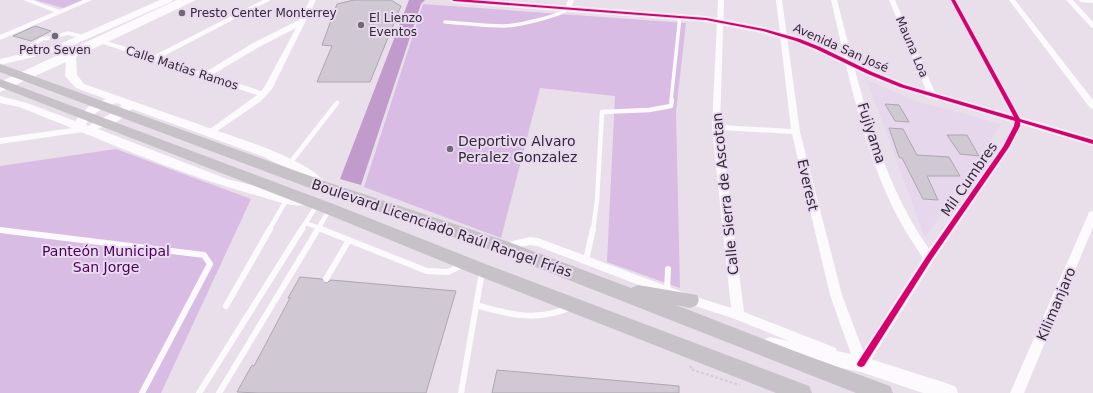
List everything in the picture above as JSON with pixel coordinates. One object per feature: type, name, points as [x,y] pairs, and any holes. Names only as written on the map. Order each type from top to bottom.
[{"type":"main road","points":[[0,62],[58,48],[169,0]]},
{"type":"main road","points":[[0,89],[65,55],[101,42],[191,0]]},
{"type":"main road","name":"Avenida San José","points":[[454,0],[569,4],[720,20],[783,35],[818,48],[886,80],[1093,142]]},
{"type":"main road","points":[[0,52],[65,55],[72,64],[71,76],[80,86],[125,102],[205,136],[268,154],[305,172],[321,186]]},
{"type":"main road","name":"Boulevard Licenciado Raúl Rangel Frías","points":[[0,68],[205,136],[321,186],[503,247],[837,377],[882,393]]},
{"type":"main road","name":"Boulevard Licenciado Raúl Rangel Frías","points":[[0,83],[319,205],[482,270],[801,393]]},
{"type":"main road","points":[[0,99],[23,105],[223,182],[287,200],[319,205]]},
{"type":"main road","points":[[83,128],[80,120],[92,109],[111,102],[125,102]]},
{"type":"main road","points":[[83,128],[102,125],[117,116],[126,109],[125,102]]},
{"type":"main road","points":[[608,288],[690,300]]},
{"type":"main road","points":[[737,338],[861,364],[949,393]]},
{"type":"street","points":[[26,0],[60,12]]},
{"type":"street","points":[[0,38],[89,0]]},
{"type":"street","points":[[153,59],[268,0]]},
{"type":"street","points":[[205,136],[249,106],[269,87],[313,0]]},
{"type":"street","name":"Calle Sierra de Ascotan","points":[[721,0],[716,127],[738,315]]},
{"type":"street","name":"Everest","points":[[779,0],[796,132],[836,295],[861,364]]},
{"type":"street","name":"Fujiyama","points":[[834,0],[872,139],[893,195],[911,231],[929,258]]},
{"type":"street","name":"Mauna Loa","points":[[892,0],[932,95]]},
{"type":"street","points":[[954,0],[1018,120]]},
{"type":"street","points":[[1012,0],[1093,106]]},
{"type":"street","points":[[1069,0],[1093,26]]},
{"type":"street","points":[[1081,0],[1093,1]]},
{"type":"street","points":[[206,75],[256,45],[303,21]]},
{"type":"street","name":"Calle Matías Ramos","points":[[101,42],[263,94]]},
{"type":"street","name":"Mil Cumbres","points":[[861,364],[929,258],[1006,147],[1017,126],[1018,120]]},
{"type":"street","points":[[716,127],[796,132]]},
{"type":"street","points":[[0,141],[83,128]]},
{"type":"street","name":"Kilimanjaro","points":[[1017,393],[1093,215]]},
{"type":"street","points":[[503,247],[530,241],[538,242],[667,292],[738,315],[861,364]]},
{"type":"lane","points":[[65,55],[176,0]]},
{"type":"lane","points":[[0,83],[65,55],[181,0]]},
{"type":"lane","points":[[445,22],[505,26],[554,16],[565,12],[569,4]]},
{"type":"lane","points":[[586,260],[593,230],[597,200],[602,112],[649,110],[671,106],[680,16]]},
{"type":"lane","points":[[61,35],[68,33],[84,37]]},
{"type":"lane","points":[[21,53],[42,39],[48,38]]},
{"type":"lane","points":[[290,164],[337,103]]},
{"type":"lane","points":[[226,306],[287,200]]},
{"type":"lane","points":[[199,393],[306,223],[319,205]]},
{"type":"lane","points":[[219,393],[318,228],[319,205]]},
{"type":"lane","points":[[306,223],[427,271],[448,272],[465,263]]},
{"type":"lane","points":[[0,230],[204,255],[210,264],[142,393]]},
{"type":"lane","points":[[326,280],[349,240]]},
{"type":"lane","points":[[462,393],[482,270]]},
{"type":"lane","points":[[667,292],[668,270]]},
{"type":"lane","points":[[476,306],[515,315],[542,316],[563,312],[575,305]]},
{"type":"shaded area","points":[[409,0],[425,0],[421,4],[361,185],[340,179]]},
{"type":"shaded area","points":[[867,80],[916,101],[1001,124],[925,238]]},
{"type":"green space","points":[[35,0],[83,0],[63,8]]},
{"type":"green space","name":"Deportivo Alvaro Peralez Gonzalez","points":[[423,4],[686,23],[676,112],[680,288],[607,262],[615,96],[540,88],[501,238],[364,187]]},
{"type":"green space","name":"Panteón Municipal San Jorge","points":[[116,149],[251,199],[161,393],[0,393],[0,166]]},
{"type":"building","name":"El Lienzo Eventos","points":[[354,0],[391,0],[401,6],[370,82],[317,82],[332,46],[322,45],[337,4]]},
{"type":"building","points":[[35,26],[51,31],[31,41],[13,36]]},
{"type":"building","points":[[885,104],[899,105],[909,122],[895,121]]},
{"type":"building","points":[[889,128],[903,129],[917,155],[949,157],[960,176],[927,176],[938,200],[923,199],[902,158],[899,157]]},
{"type":"building","points":[[947,135],[967,135],[979,156],[960,154]]},
{"type":"building","points":[[300,277],[322,279],[326,283],[331,280],[456,291],[426,393],[237,392],[252,365],[254,366]]},
{"type":"building","points":[[497,370],[679,386],[679,393],[492,393]]},
{"type":"cycle path","points":[[454,0],[706,19],[764,30],[798,40],[818,48],[870,73],[902,86],[1093,142]]},
{"type":"cycle path","points":[[861,364],[929,258],[1006,147],[1017,126],[1018,120],[1009,102],[953,0]]},
{"type":"place","name":"Presto Center Monterrey","points":[[182,13]]},
{"type":"place","name":"El Lienzo Eventos","points":[[361,25]]},
{"type":"place","name":"Petro Seven","points":[[55,36]]},
{"type":"place","name":"Deportivo Alvaro Peralez Gonzalez","points":[[450,149]]}]
